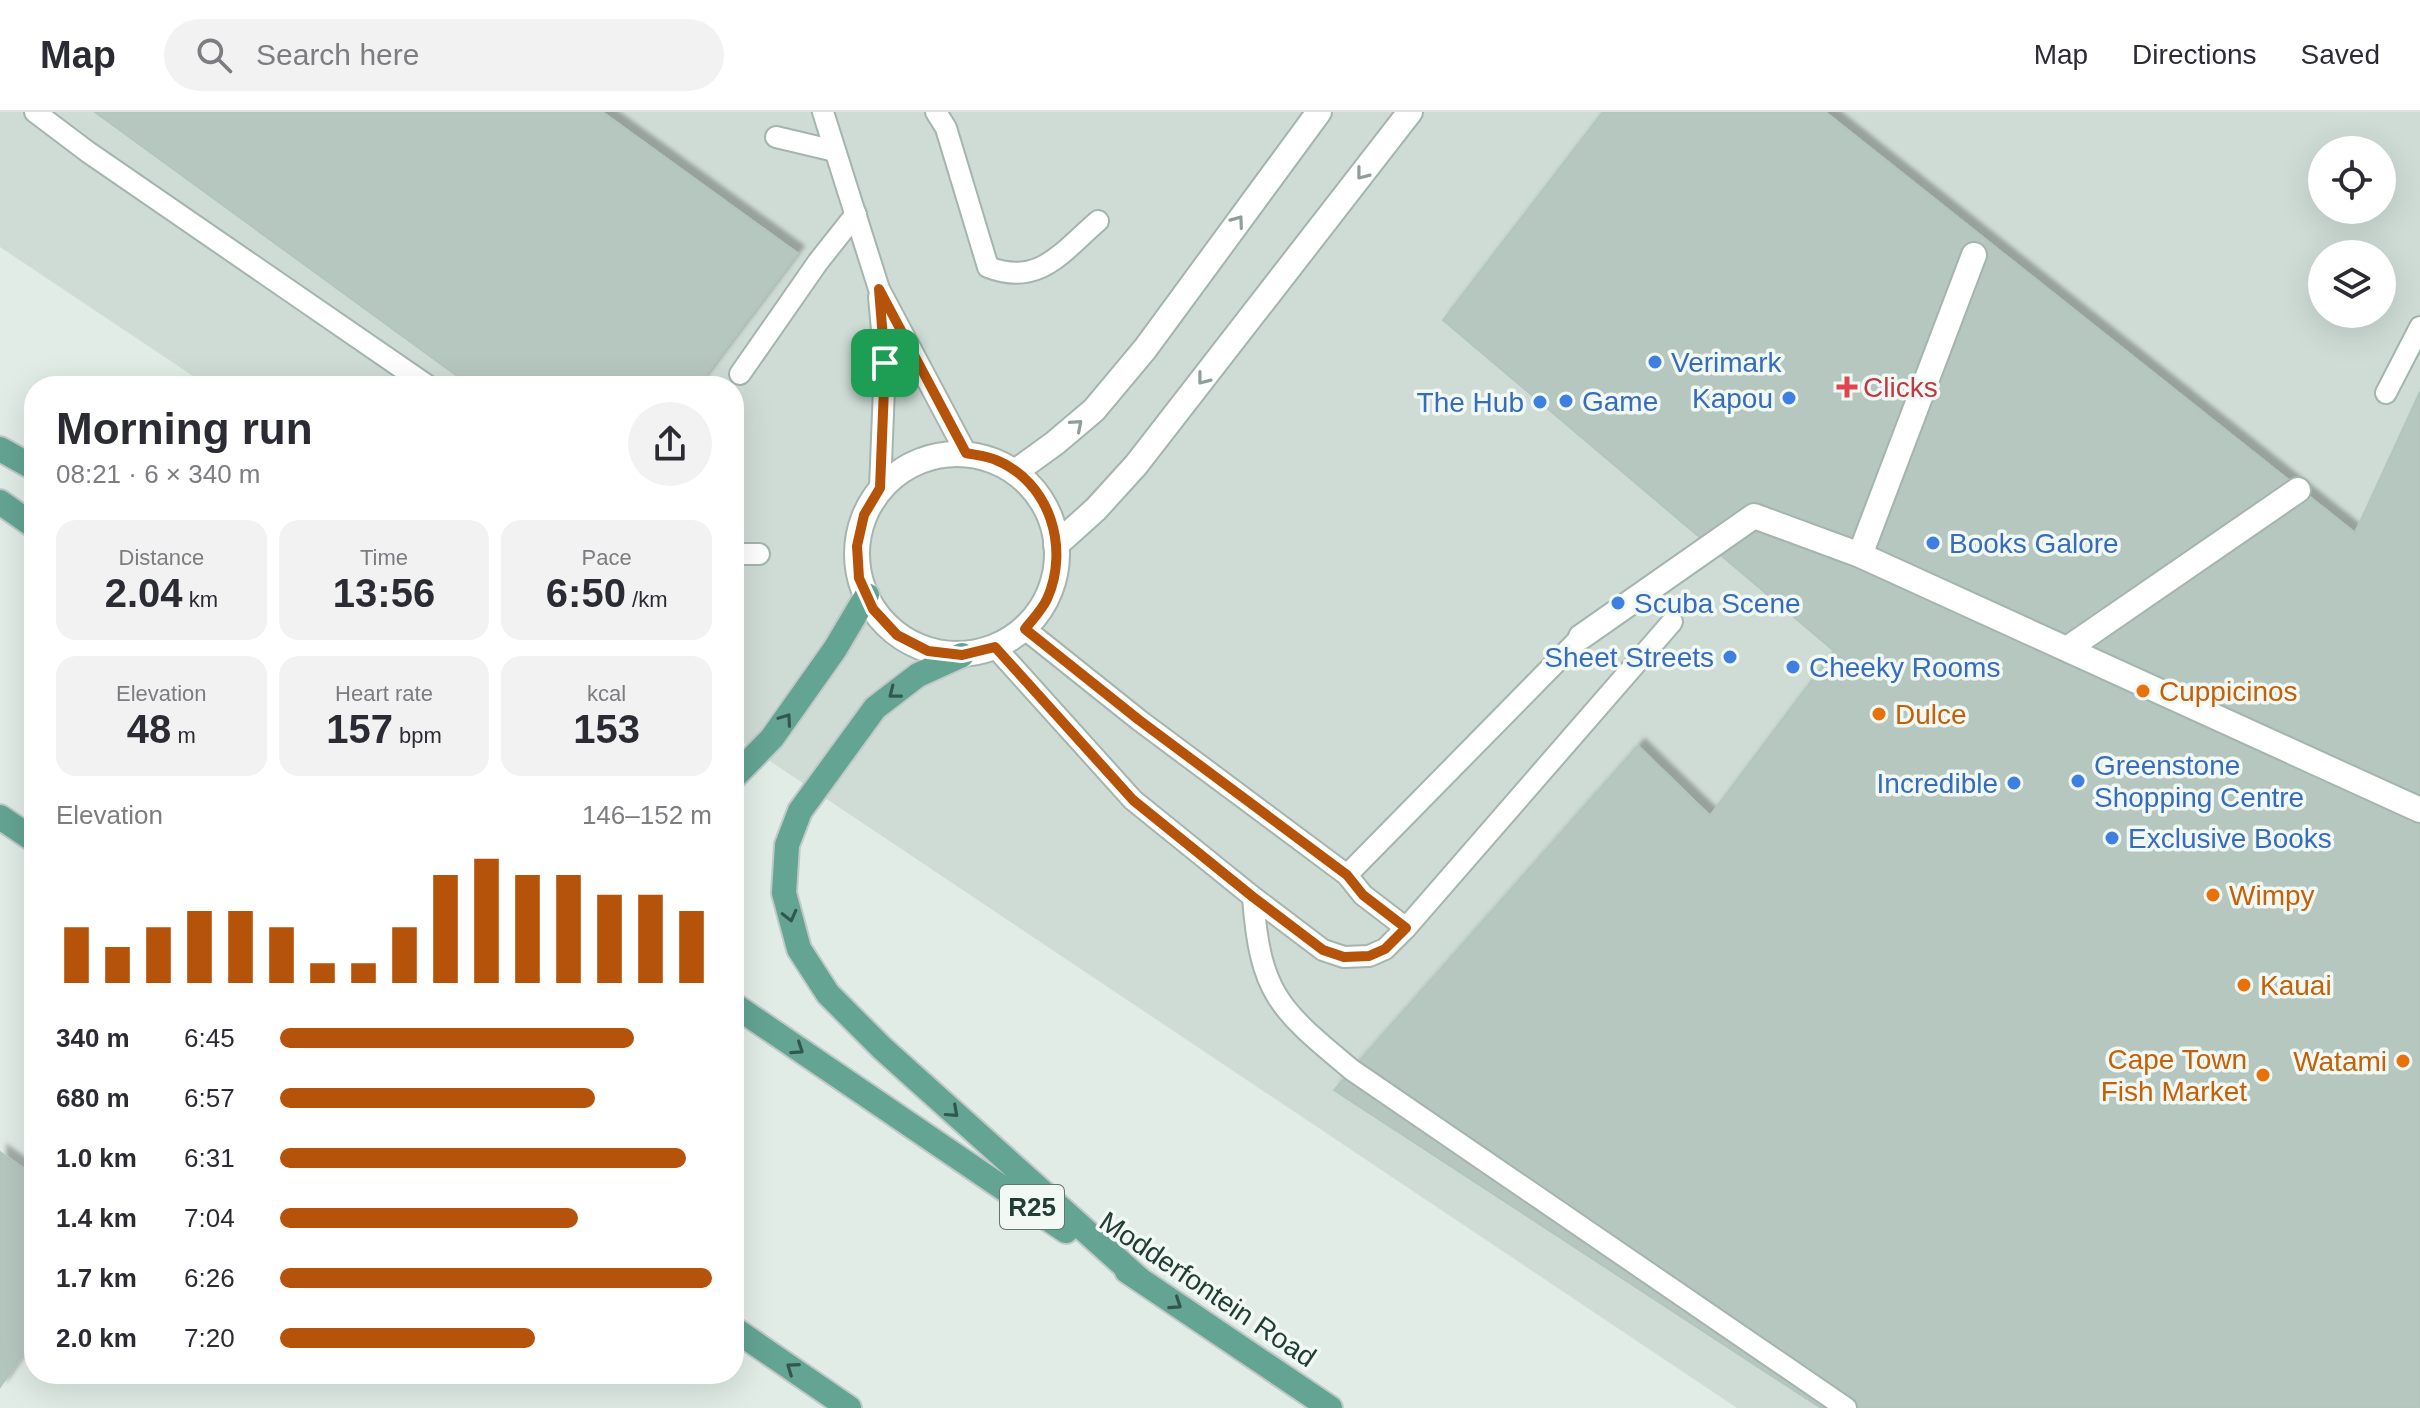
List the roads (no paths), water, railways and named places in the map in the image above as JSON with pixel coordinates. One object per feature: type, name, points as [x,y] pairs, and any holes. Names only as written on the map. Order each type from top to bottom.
[{"type":"main road","points":[[0,449],[24,462]]},
{"type":"main road","points":[[0,502],[24,519]]},
{"type":"main road","points":[[744,767],[772,738],[835,649],[867,595]]},
{"type":"main road","points":[[962,655],[918,675],[875,708],[800,811],[787,845],[784,893],[799,949],[828,994],[882,1048],[1138,1278]]},
{"type":"main road","points":[[0,817],[24,833]]},
{"type":"main road","name":"Modderfontein Road","points":[[744,1012],[1330,1408]]},
{"type":"main road","points":[[744,1336],[849,1408]]},
{"type":"street","points":[[1015,472],[1094,410],[1145,349],[1319,112]]},
{"type":"street","points":[[1056,545],[1096,509],[1136,465],[1410,112]]},
{"type":"street","points":[[1860,555],[1974,255]]},
{"type":"street","points":[[966,453],[996,460],[1015,472],[1024,477],[1044,501],[1057,534],[1057,569],[1046,601],[1025,629],[995,647],[962,655],[928,651],[897,635],[873,609],[859,578],[857,546],[864,515],[880,488],[905,467],[934,455],[966,453]]},
{"type":"street","points":[[2067,649],[2298,490]]},
{"type":"street","points":[[1581,637],[1754,516],[1860,555],[2420,810]]},
{"type":"lane","points":[[35,112],[88,152],[413,376]]},
{"type":"lane","points":[[936,112],[946,128],[988,267],[1003,273],[1023,275],[1041,269],[1098,221]]},
{"type":"lane","points":[[1300,136],[1307,112]]},
{"type":"lane","points":[[825,113],[879,289],[966,453]]},
{"type":"lane","points":[[776,137],[835,151]]},
{"type":"lane","points":[[740,374],[818,262],[856,214]]},
{"type":"lane","points":[[879,289],[885,363],[880,488]]},
{"type":"lane","points":[[2386,393],[2420,327]]},
{"type":"lane","points":[[744,554],[759,554]]},
{"type":"lane","points":[[995,647],[1133,800],[1323,950],[1344,957],[1369,956],[1385,949],[1406,928],[1672,622]]},
{"type":"lane","points":[[1025,629],[1139,720],[1347,875],[1363,895],[1406,928]]},
{"type":"lane","points":[[1347,875],[1581,637]]},
{"type":"lane","points":[[1253,897],[1260,955],[1271,988],[1286,1012],[1307,1033],[1352,1070],[1846,1408]]},
{"type":"place","name":"Verimark","points":[[1655,362]]},
{"type":"place","name":"Clicks","points":[[1847,387]]},
{"type":"place","name":"Kapou","points":[[1789,398]]},
{"type":"place","name":"Game","points":[[1566,401]]},
{"type":"place","name":"The Hub","points":[[1540,402]]},
{"type":"place","name":"Books Galore","points":[[1933,543]]},
{"type":"place","name":"Scuba Scene","points":[[1618,603]]},
{"type":"place","name":"Sheet Streets","points":[[1730,657]]},
{"type":"place","name":"Cheeky Rooms","points":[[1793,667]]},
{"type":"place","name":"Cuppicinos","points":[[2143,691]]},
{"type":"place","name":"Dulce","points":[[1879,714]]},
{"type":"place","name":"Greenstone Shopping Centre","points":[[2078,781]]},
{"type":"place","name":"Incredible","points":[[2014,783]]},
{"type":"place","name":"Exclusive Books","points":[[2112,838]]},
{"type":"place","name":"Wimpy","points":[[2213,895]]},
{"type":"place","name":"Kauai","points":[[2244,985]]},
{"type":"place","name":"Watami","points":[[2403,1061]]},
{"type":"place","name":"Cape Town Fish Market","points":[[2263,1075]]}]
